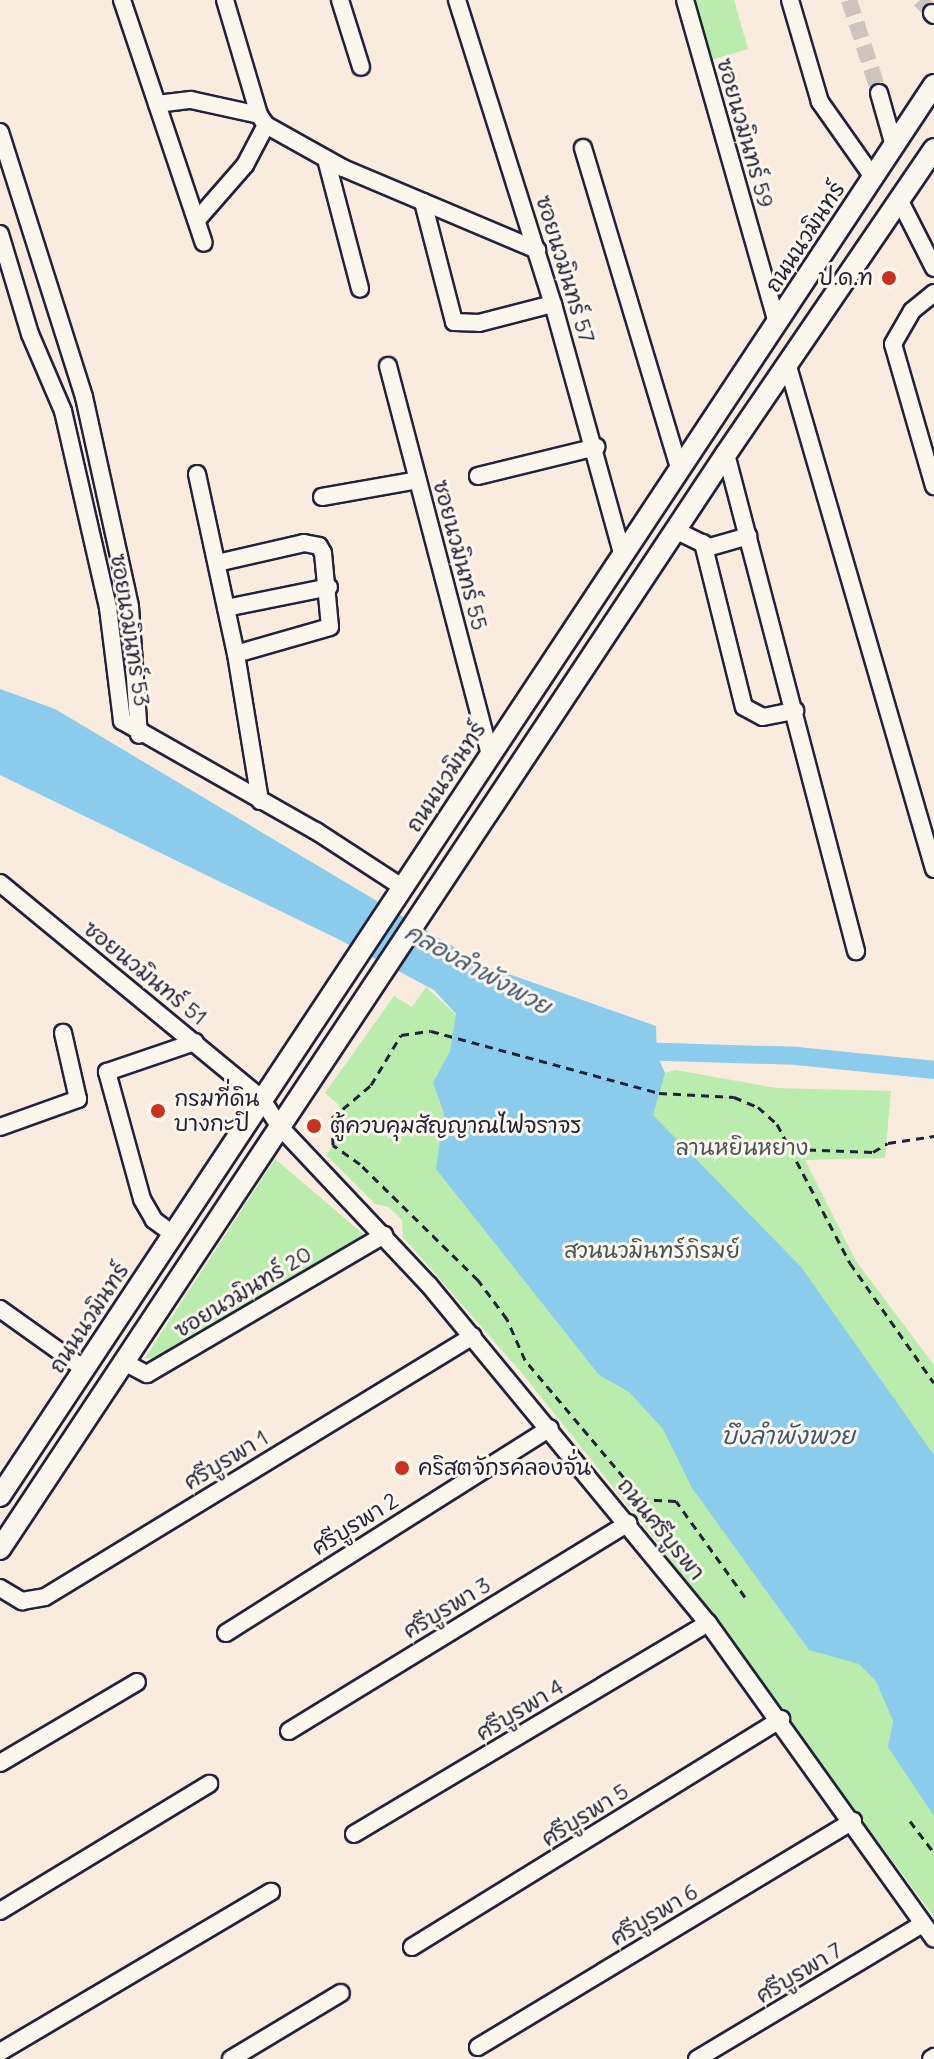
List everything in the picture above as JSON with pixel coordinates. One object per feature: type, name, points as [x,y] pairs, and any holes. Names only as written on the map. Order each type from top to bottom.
[{"type":"main road","name":"ถนนนวมินทร์","points":[[0,1496],[934,85]]},
{"type":"main road","points":[[0,1549],[675,530],[934,149]]},
{"type":"main road","points":[[873,177],[900,201]]},
{"type":"street","points":[[122,0],[204,243]]},
{"type":"street","points":[[197,220],[245,165],[263,120],[225,0]]},
{"type":"street","points":[[340,0],[361,67]]},
{"type":"street","name":"ซอยนวมินทร์ 57","points":[[457,0],[596,447],[622,553]]},
{"type":"street","name":"ซอยนวมินทร์ 59","points":[[685,0],[777,324]]},
{"type":"street","points":[[790,0],[820,102],[873,177]]},
{"type":"street","points":[[879,93],[894,146]]},
{"type":"street","points":[[157,104],[191,100],[263,120],[326,159],[537,250]]},
{"type":"street","points":[[0,132],[84,397],[127,590],[139,735]]},
{"type":"street","points":[[583,148],[679,468]]},
{"type":"street","points":[[326,159],[360,289]]},
{"type":"street","points":[[900,201],[934,268]]},
{"type":"street","points":[[423,202],[454,322],[479,323],[553,304]]},
{"type":"street","name":"ซอยนวมินทร์ 53","points":[[0,234],[30,334],[63,411],[108,608],[118,712],[139,735],[260,801],[402,887]]},
{"type":"street","points":[[934,293],[912,311],[893,344],[934,486]]},
{"type":"street","points":[[787,363],[934,869]]},
{"type":"street","name":"ซอยนวมินทร์ 55","points":[[388,366],[490,754]]},
{"type":"street","points":[[478,476],[596,447]]},
{"type":"street","points":[[726,454],[856,951]]},
{"type":"street","points":[[197,474],[236,654],[260,801]]},
{"type":"street","points":[[322,497],[418,480]]},
{"type":"street","points":[[675,530],[703,543],[723,546],[748,536]]},
{"type":"street","points":[[703,543],[744,707],[763,717],[795,711]]},
{"type":"street","points":[[217,563],[312,544],[323,553],[333,617],[325,632],[236,654]]},
{"type":"street","points":[[226,608],[329,587]]},
{"type":"street","name":"ซอยนวมินทร์ 51","points":[[0,883],[261,1098]]},
{"type":"street","points":[[0,1127],[73,1105],[78,1099],[63,1033]]},
{"type":"street","points":[[173,1234],[154,1220],[142,1199],[107,1072],[195,1042]]},
{"type":"street","name":"ถนนศรีบูรพา","points":[[261,1098],[280,1127],[384,1235],[473,1336],[628,1523],[781,1719],[934,1939]]},
{"type":"street","name":"ซอยนวมินทร์ 20","points":[[124,1362],[147,1374],[384,1235]]},
{"type":"street","points":[[0,1309],[84,1369]]},
{"type":"street","name":"ศรีบูรพา 1","points":[[0,1588],[22,1601],[45,1597],[473,1336]]},
{"type":"street","name":"ศรีบูรพา 2","points":[[226,1633],[550,1428]]},
{"type":"street","name":"ศรีบูรพา 3","points":[[289,1731],[628,1523]]},
{"type":"street","name":"ศรีบูรพา 4","points":[[354,1834],[708,1623]]},
{"type":"street","points":[[0,1763],[137,1682]]},
{"type":"street","name":"ศรีบูรพา 5","points":[[412,1947],[781,1719]]},
{"type":"street","points":[[0,1911],[209,1784]]},
{"type":"street","name":"ศรีบูรพา 6","points":[[478,2047],[853,1821]]},
{"type":"street","points":[[0,2052],[271,1892]]},
{"type":"street","name":"ศรีบูรพา 7","points":[[697,2059],[923,1924]]},
{"type":"street","points":[[231,2059],[341,1993]]},
{"type":"path","points":[[745,1597],[676,1501],[660,1496],[642,1499],[525,1360],[507,1319],[478,1280],[360,1164],[333,1145],[332,1118],[371,1085],[401,1035],[431,1031],[659,1093],[734,1097],[777,1124],[850,1263],[934,1383]]},
{"type":"path","points":[[792,1149],[873,1152],[888,1143],[934,1136]]},
{"type":"path","points":[[910,1821],[934,1853]]},
{"type":"green space","points":[[691,0],[734,0],[748,49],[708,61]]},
{"type":"green space","name":"สวนนวมินทร์ภิรมย์","points":[[426,987],[456,1015],[664,1073],[676,1070],[776,1088],[891,1091],[885,1158],[805,1160],[856,1261],[934,1365],[934,1917],[657,1542],[521,1372],[403,1237],[402,1220],[389,1207],[375,1204],[326,1155],[334,1144],[340,1106],[325,1093],[394,996],[412,1007]]},
{"type":"green space","points":[[275,1159],[368,1238],[161,1360],[145,1358]]},
{"type":"water","name":"บึงลำพังพวย","points":[[0,689],[55,709],[486,966],[656,1026],[657,1055],[665,1073],[653,1115],[801,1267],[934,1455],[934,1816],[888,1747],[893,1721],[876,1681],[859,1664],[809,1650],[692,1488],[663,1429],[629,1392],[599,1375],[436,1169],[444,1113],[433,1083],[450,1051],[456,1014],[434,990],[338,939],[0,775]]},
{"type":"waterway","points":[[633,1051],[797,1056],[934,1070]]},
{"type":"tunnel","points":[[849,0],[879,93]]},
{"type":"tunnel","points":[[920,0],[932,13]]},
{"type":"place","name":"ป.ด.ท","points":[[889,278]]},
{"type":"place","name":"กรมที่ดิน บางกะปิ","points":[[158,1111]]},
{"type":"place","name":"ตู้ควบคุมสัญญาณไฟจราจร","points":[[314,1126]]},
{"type":"place","name":"คริสตจักรคลองจั่น","points":[[402,1468]]},
{"type":"water label","name":"คลองลำพังพวย","points":[[478,969]]},
{"type":"park label","name":"ลานหยินหยาง","points":[[742,1148]]}]
